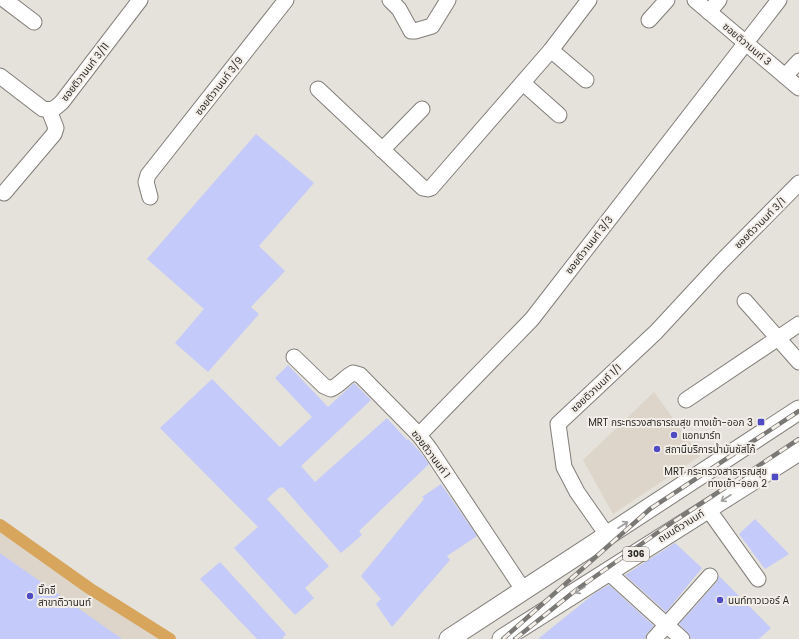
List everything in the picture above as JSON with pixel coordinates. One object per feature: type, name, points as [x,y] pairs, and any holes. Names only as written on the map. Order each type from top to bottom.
[{"type":"main road","points":[[449,639],[517,596],[799,410]]},
{"type":"main road","name":"ถนนติวานนท์","points":[[502,639],[799,451]]},
{"type":"main road","points":[[461,639],[517,596]]},
{"type":"street","points":[[5,0],[34,22]]},
{"type":"street","name":"ซอยติวานนท์ 3/11","points":[[49,110],[54,109],[62,102],[140,0]]},
{"type":"street","name":"ซอยติวานนท์ 3/9","points":[[150,197],[146,182],[148,175],[286,0]]},
{"type":"street","points":[[390,0],[399,9],[411,31],[432,26],[448,0]]},
{"type":"street","points":[[318,89],[422,188],[428,189],[431,188],[551,50],[589,0]]},
{"type":"street","points":[[649,20],[667,0]]},
{"type":"street","name":"ซอยติวานนท์ 3","points":[[695,0],[799,88]]},
{"type":"street","points":[[709,12],[720,0]]},
{"type":"street","name":"ซอยติวานนท์ 3/3","points":[[419,435],[532,319],[780,0]]},
{"type":"street","points":[[551,50],[586,80]]},
{"type":"street","points":[[784,76],[799,61]]},
{"type":"street","points":[[0,76],[43,109],[49,110],[56,128],[54,134],[4,193]]},
{"type":"street","points":[[522,83],[559,115]]},
{"type":"street","points":[[382,150],[422,109]]},
{"type":"street","name":"ซอยติวานนท์ 3/1","points":[[720,263],[799,183]]},
{"type":"street","name":"ซอยติวานนท์ 1/1","points":[[607,536],[577,492],[564,467],[558,424],[656,332],[720,263]]},
{"type":"street","points":[[745,301],[799,362]]},
{"type":"street","points":[[686,400],[799,324]]},
{"type":"street","name":"ซอยติวานนท์ 1","points":[[294,357],[324,386],[331,389],[338,386],[348,376],[354,373],[360,375],[419,435],[466,502],[517,596]]},
{"type":"street","points":[[708,509],[758,579]]},
{"type":"street","points":[[608,572],[682,639]]},
{"type":"street","points":[[654,639],[710,576]]},
{"type":"shaded area","points":[[654,392],[700,456],[613,514],[583,460]]},
{"type":"shaded area","points":[[0,521],[162,639],[0,639]]},
{"type":"building","points":[[256,134],[314,183],[259,246],[285,271],[251,307],[259,314],[208,372],[175,343],[204,309],[147,259]]},
{"type":"building","points":[[288,365],[328,407],[354,383],[371,400],[301,466],[315,482],[387,418],[421,453],[429,464],[359,531],[362,535],[341,553],[283,487],[280,487],[267,499],[329,566],[305,588],[314,598],[295,615],[234,548],[258,527],[160,428],[212,379],[280,447],[312,417],[275,378]]},
{"type":"building","points":[[441,484],[477,536],[447,556],[450,560],[392,627],[376,604],[381,599],[361,576],[424,499],[422,497]]},
{"type":"building","points":[[755,519],[789,554],[765,569],[739,534]]},
{"type":"building","points":[[675,543],[702,568],[666,612],[625,575]]},
{"type":"building","name":"บิ๊กซี สาขาติวานนท์","points":[[0,553],[122,639],[0,639]]},
{"type":"building","points":[[220,562],[286,634],[282,639],[257,639],[200,579]]},
{"type":"building","name":"นนท์ทาวเวอร์ A","points":[[719,576],[771,628],[759,639],[691,639],[688,633],[679,624],[717,582]]},
{"type":"building","points":[[609,585],[654,626],[647,633],[645,639],[538,639],[595,593]]},
{"type":"waterway","points":[[0,525],[89,588],[170,639]]},
{"type":"railway","points":[[503,639],[650,509],[799,411]]},
{"type":"railway","points":[[515,639],[576,590],[664,528],[799,439]]},
{"type":"place","name":"MRT กระทรวงสาธารณสุข ทางเข้า-ออก 3","points":[[761,422]]},
{"type":"place","name":"แอทมาร์ท","points":[[674,435]]},
{"type":"place","name":"สถานีบริการน้ำมันซัสโก้","points":[[657,449]]},
{"type":"place","name":"MRT กระทรวงสาธารณสุข ทางเข้า-ออก 2","points":[[775,477]]},
{"type":"place","name":"บิ๊กซี สาขาติวานนท์","points":[[30,596]]},
{"type":"place","name":"นนท์ทาวเวอร์ A","points":[[720,600]]}]
